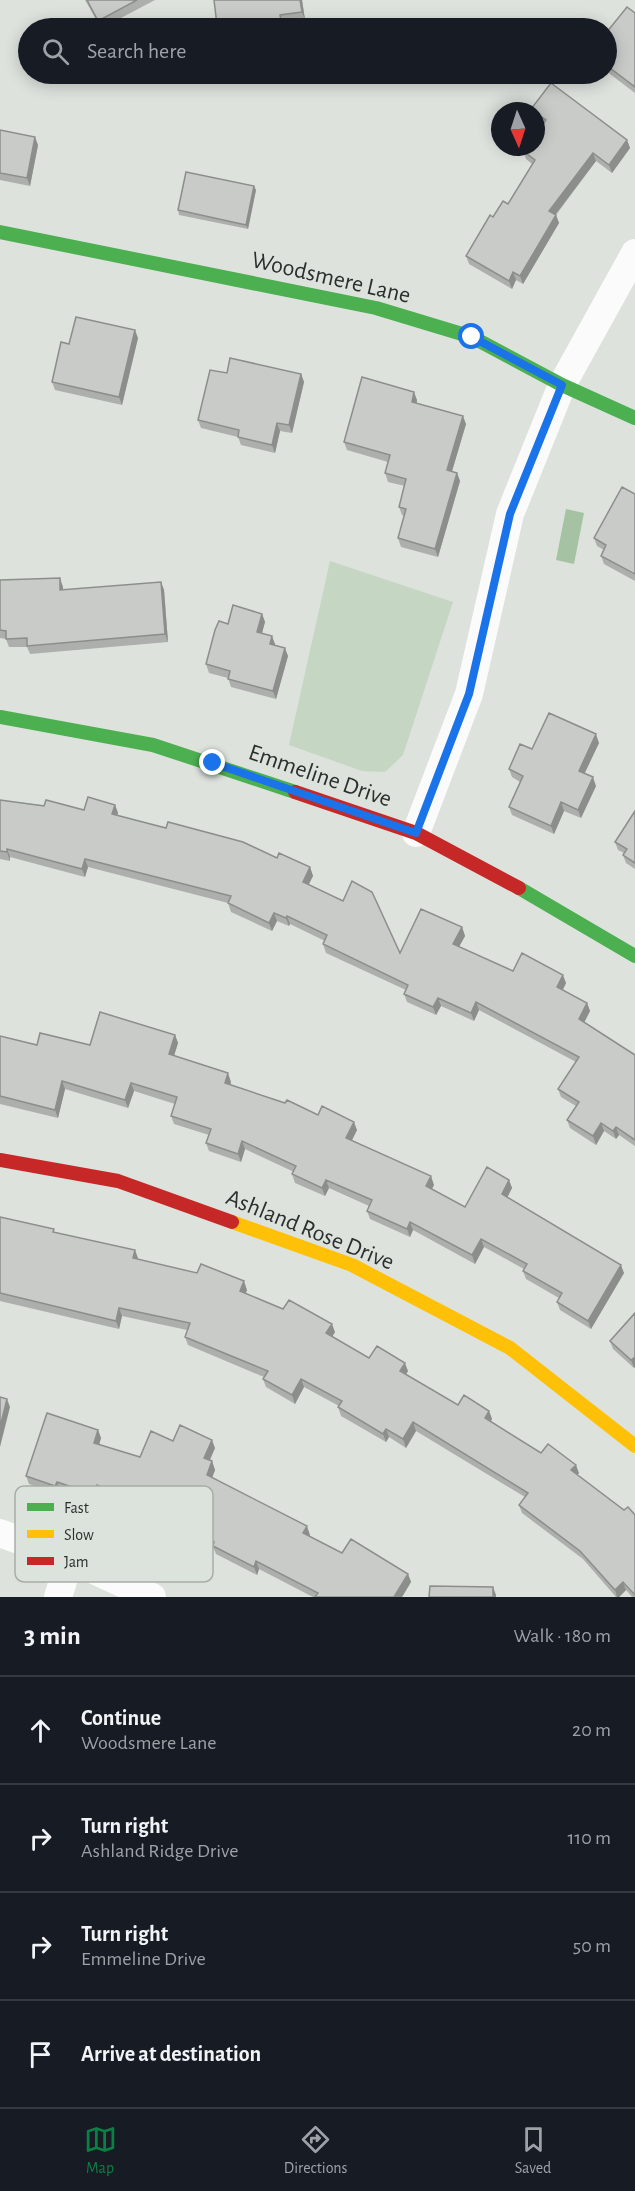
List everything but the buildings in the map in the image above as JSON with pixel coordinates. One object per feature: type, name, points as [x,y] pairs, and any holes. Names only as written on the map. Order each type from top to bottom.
[{"type":"street","name":"Woodsmere Lane","points":[[0,232],[376,308],[472,337],[562,385],[635,418]]},
{"type":"street","points":[[416,833],[469,694],[510,514],[562,385],[635,253]]},
{"type":"street","name":"Emmeline Drive","points":[[0,717],[153,746],[416,833],[556,908],[635,956]]},
{"type":"street","name":"Ashland Rose Drive","points":[[0,1160],[118,1181],[352,1265],[510,1348],[635,1446]]},
{"type":"street","points":[[0,1533],[15,1539]]},
{"type":"street","points":[[58,1597],[63,1582]]},
{"type":"street","points":[[120,1582],[152,1597]]},
{"type":"shaded area","points":[[566,509],[584,513],[574,564],[556,560]]},
{"type":"shaded area","points":[[330,561],[453,602],[403,755],[385,772],[362,771],[289,745]]},
{"type":"traffic: fast","points":[[0,232],[376,308],[472,337],[562,385],[635,418]]},
{"type":"traffic: fast","points":[[0,717],[153,745],[295,792]]},
{"type":"traffic: fast","points":[[519,888],[635,956]]},
{"type":"traffic: slow","points":[[232,1222],[352,1265],[510,1348],[635,1446]]},
{"type":"traffic: jam","points":[[295,792],[416,833],[519,888]]},
{"type":"traffic: jam","points":[[0,1160],[118,1181],[232,1222]]},
{"type":"route","points":[[213,763],[416,833],[469,694],[510,514],[562,385],[472,337]]}]
